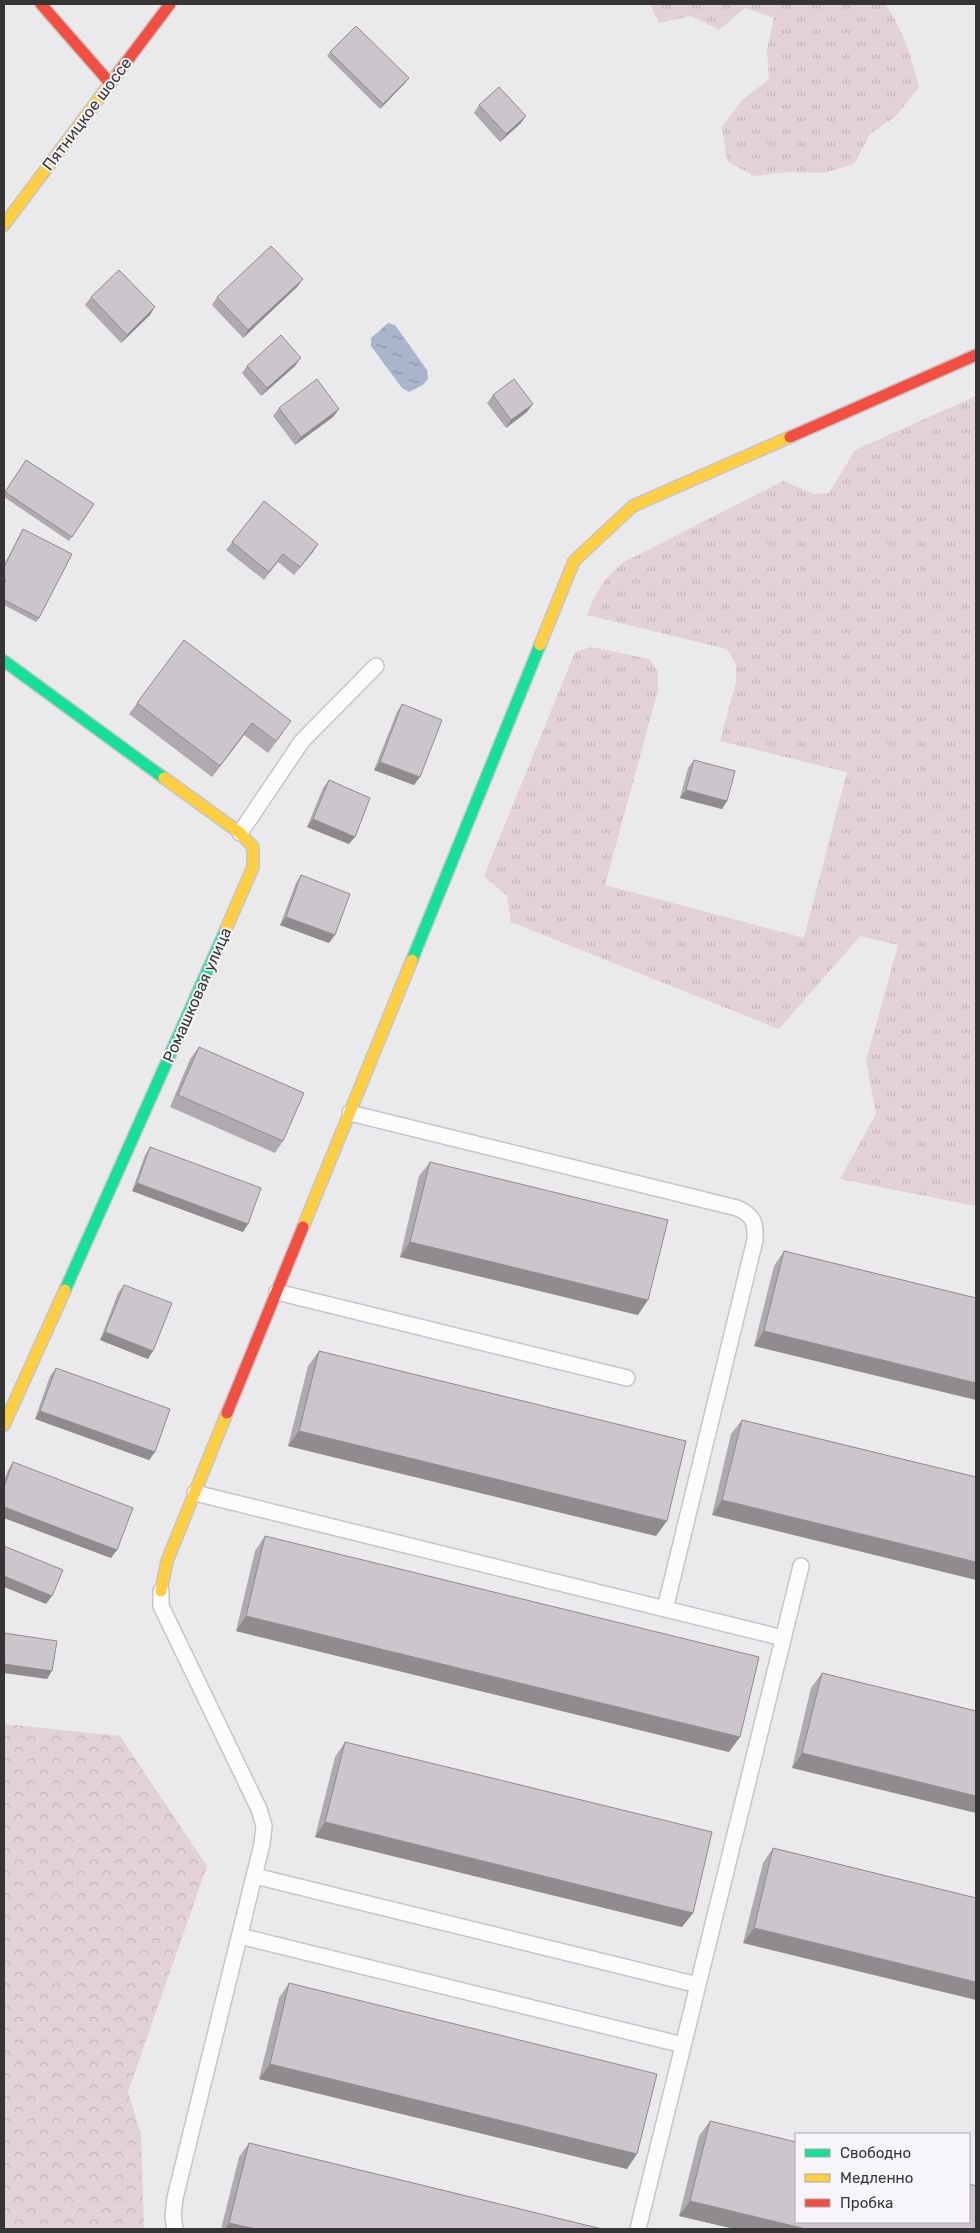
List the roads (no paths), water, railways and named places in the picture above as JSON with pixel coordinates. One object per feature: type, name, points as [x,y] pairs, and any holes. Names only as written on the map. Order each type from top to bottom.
[{"type":"street","points":[[41,4],[84,56],[110,83]]},
{"type":"street","name":"Пятницкое шоссе","points":[[4,225],[170,4]]},
{"type":"street","points":[[160,1591],[167,1560],[574,560],[633,506],[976,355]]},
{"type":"street","name":"Ромашковая улица","points":[[4,661],[240,833],[253,847],[253,868],[245,888],[4,1425]]},
{"type":"lane","points":[[240,833],[302,741],[376,666]]},
{"type":"lane","points":[[350,1113],[737,1208],[750,1214],[756,1226],[755,1240],[664,1609]]},
{"type":"lane","points":[[277,1292],[627,1378]]},
{"type":"lane","points":[[195,1493],[783,1638]]},
{"type":"lane","points":[[638,2229],[801,1566]]},
{"type":"lane","points":[[160,1591],[161,1606],[259,1809],[264,1826],[262,1844],[176,2198],[173,2216],[175,2229]]},
{"type":"lane","points":[[254,1876],[698,1985]]},
{"type":"lane","points":[[240,1936],[683,2045]]},
{"type":"water","points":[[388,323],[395,325],[427,370],[428,379],[423,385],[409,392],[402,388],[371,346],[371,338]]}]
